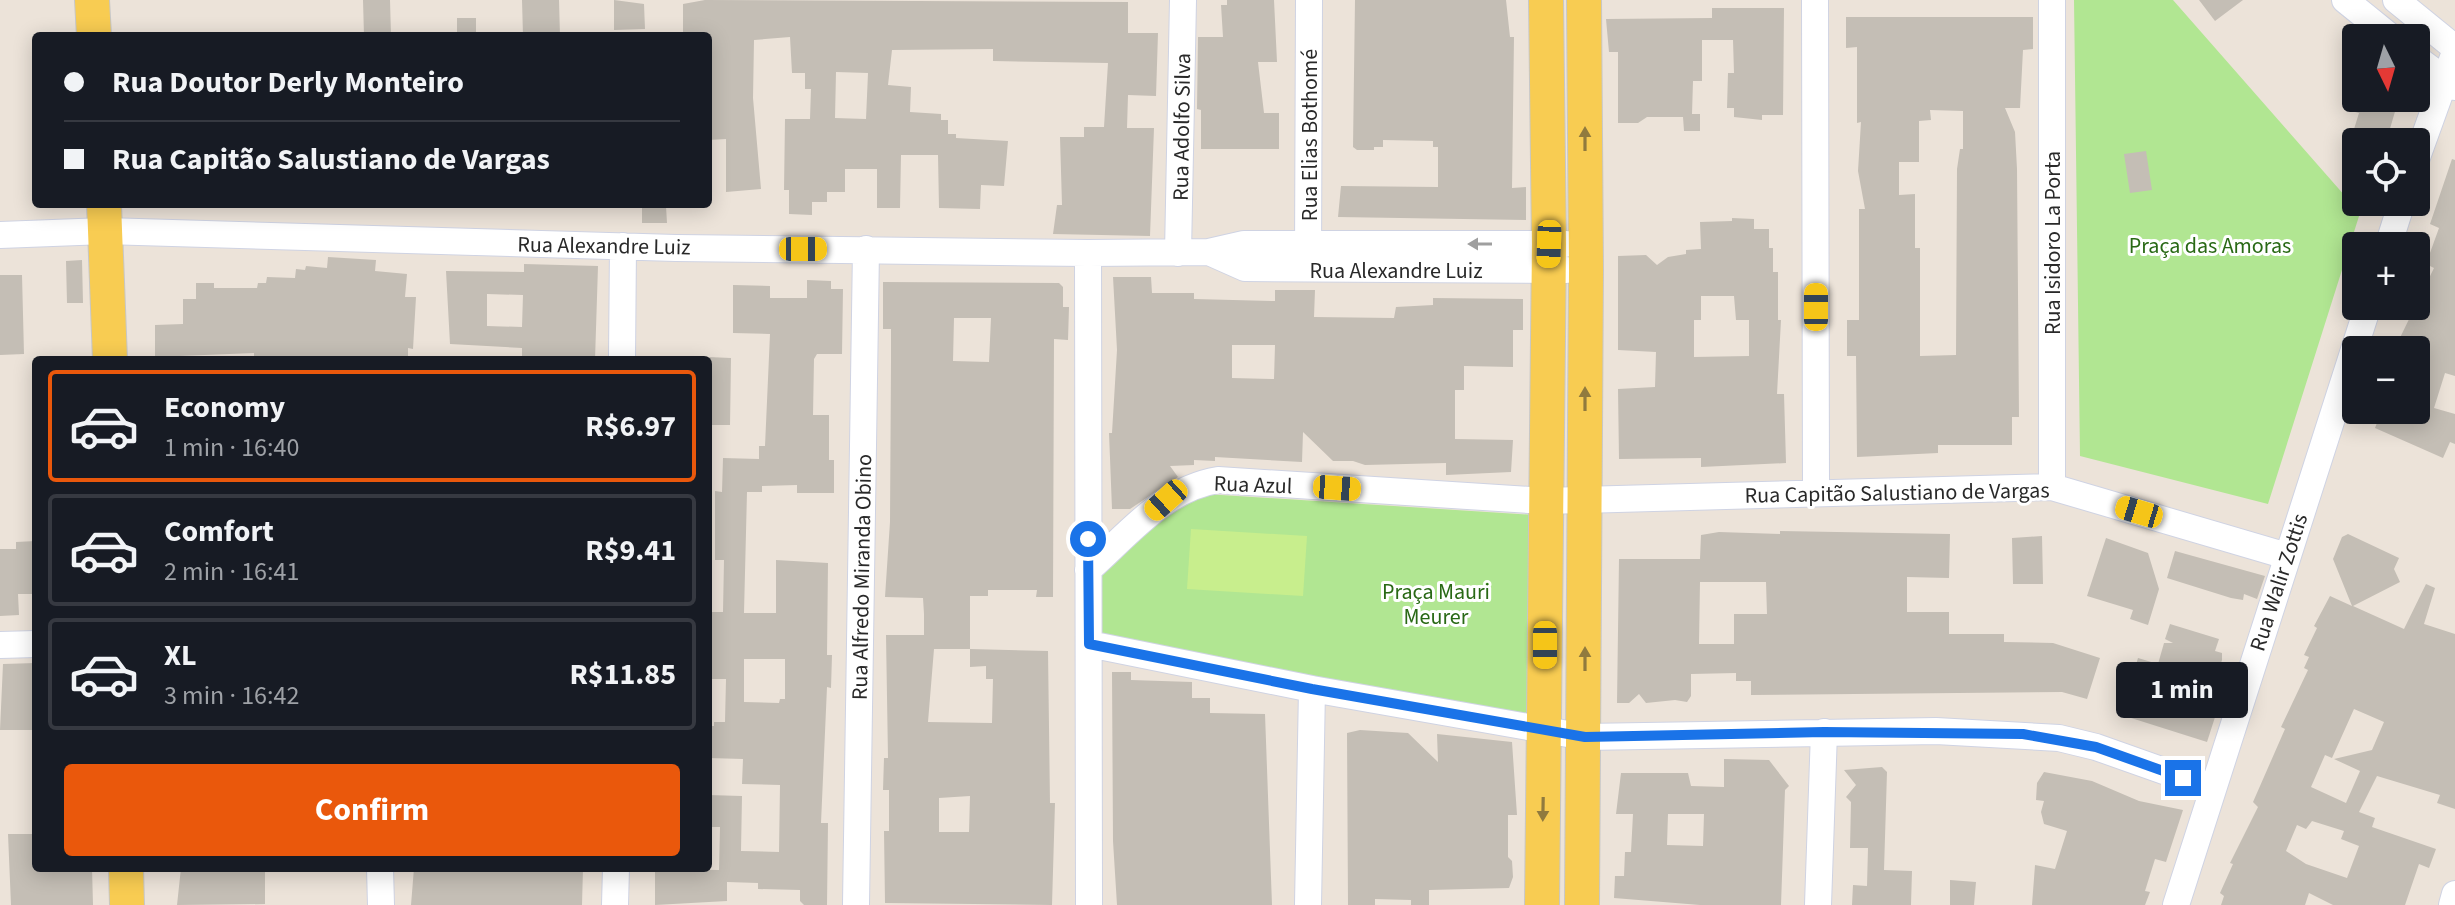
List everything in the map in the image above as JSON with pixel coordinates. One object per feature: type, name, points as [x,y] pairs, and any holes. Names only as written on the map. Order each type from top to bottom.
[{"type":"main road","points":[[92,0],[94,32]]},
{"type":"main road","points":[[1542,905],[1548,257],[1546,0]]},
{"type":"main road","points":[[1582,905],[1585,737],[1584,0]]},
{"type":"main road","points":[[105,218],[110,356]]},
{"type":"main road","points":[[126,872],[127,905]]},
{"type":"street","name":"Rua Adolfo Silva","points":[[1178,253],[1183,0]]},
{"type":"street","name":"Rua Elias Bothomé","points":[[1308,258],[1309,0]]},
{"type":"street","points":[[1815,0],[1816,491]]},
{"type":"street","name":"Rua Isidoro La Porta","points":[[2052,0],[2052,487]]},
{"type":"street","points":[[2345,0],[2375,24]]},
{"type":"street","points":[[2396,0],[2455,50],[2449,83],[2430,128]]},
{"type":"street","points":[[2430,69],[2449,83]]},
{"type":"street","name":"Rua Alexandre Luiz","points":[[0,235],[105,218],[623,246],[1178,253],[1209,252],[1244,244],[1308,258],[1586,257]]},
{"type":"street","points":[[622,356],[623,246]]},
{"type":"street","name":"Rua Alfredo Miranda Obino","points":[[856,905],[866,249]]},
{"type":"street","points":[[1088,253],[1089,905]]},
{"type":"street","name":"Rua Walir Zottis","points":[[2176,905],[2363,320]]},
{"type":"street","name":"Rua Azul","points":[[1088,570],[1166,500],[1201,483],[1218,480],[1545,501]]},
{"type":"street","name":"Rua Capitão Salustiano de Vargas","points":[[1545,501],[1816,491],[2052,487],[2287,556]]},
{"type":"street","points":[[0,645],[32,644]]},
{"type":"street","points":[[1089,644],[1312,689],[1585,737],[1936,731],[2059,738],[2096,747],[2212,788]]},
{"type":"street","points":[[1308,905],[1312,689]]},
{"type":"street","points":[[1818,905],[1824,732]]},
{"type":"street","points":[[380,872],[381,905]]},
{"type":"street","points":[[615,905],[616,872]]},
{"type":"street","points":[[2452,905],[2455,894]]},
{"type":"green space","name":"Praça das Amoras","points":[[2074,0],[2173,0],[2342,192],[2342,216],[2359,216],[2354,232],[2342,232],[2342,270],[2268,504],[2080,456]]},
{"type":"green space","name":"Praça Mauri Meurer","points":[[1190,493],[1534,515],[1531,718],[1093,633],[1093,575]]},
{"type":"green space","points":[[1191,529],[1307,536],[1303,596],[1187,589]]},
{"type":"building","points":[[363,0],[390,0],[391,32],[364,32]]},
{"type":"building","points":[[522,0],[559,0],[560,32],[523,32]]},
{"type":"building","points":[[614,0],[644,4],[645,29],[614,30]]},
{"type":"building","points":[[705,0],[1128,2],[1128,33],[1158,33],[1156,96],[1128,95],[1127,128],[1154,128],[1150,236],[1053,234],[1057,205],[1062,205],[1060,137],[1084,137],[1084,127],[1104,127],[1108,63],[993,61],[993,49],[892,50],[888,85],[911,87],[910,112],[941,114],[941,120],[948,120],[948,134],[956,134],[956,138],[1008,141],[1004,186],[981,185],[980,209],[939,208],[938,155],[901,155],[900,208],[877,208],[877,169],[845,169],[845,192],[827,192],[827,202],[812,202],[812,215],[789,214],[789,190],[784,190],[785,119],[810,119],[811,89],[805,89],[805,73],[792,73],[790,37],[754,40],[753,98],[761,189],[726,192],[726,139],[712,140],[712,32],[683,32],[683,4]],"holes":[[[836,72],[868,73],[866,119],[835,118]]]},
{"type":"building","points":[[1227,0],[1274,0],[1277,62],[1258,62],[1264,113],[1279,113],[1279,149],[1201,149],[1201,110],[1197,109],[1198,37],[1223,37],[1221,5],[1227,5]]},
{"type":"building","points":[[1355,0],[1506,0],[1510,37],[1514,37],[1512,188],[1526,187],[1526,220],[1338,217],[1341,186],[1438,187],[1438,147],[1433,147],[1433,141],[1383,140],[1383,147],[1374,147],[1374,150],[1357,150],[1353,147]]},
{"type":"building","points":[[2199,0],[2243,0],[2215,21]]},
{"type":"building","points":[[1712,8],[1784,8],[1783,115],[1762,115],[1762,120],[1734,117],[1734,108],[1727,108],[1728,73],[1734,73],[1733,40],[1702,40],[1702,81],[1693,81],[1692,114],[1700,114],[1700,131],[1684,131],[1683,117],[1647,117],[1638,123],[1618,123],[1618,52],[1609,52],[1606,19],[1712,18]]},
{"type":"building","points":[[1846,17],[2033,17],[2033,49],[2023,50],[2020,108],[2005,108],[2015,132],[2017,169],[2019,417],[2012,417],[2012,445],[1938,445],[1938,453],[1857,457],[1856,356],[1847,356],[1847,320],[1859,320],[1859,209],[1865,209],[1858,171],[1861,122],[1857,123],[1857,47],[1846,48]],"holes":[[[1930,110],[1963,111],[1963,149],[1960,149],[1957,169],[1956,355],[1920,356],[1920,248],[1915,248],[1915,194],[1899,195],[1899,162],[1919,162],[1919,121],[1931,120]]]},
{"type":"building","points":[[457,18],[476,18],[476,32],[457,32]]},
{"type":"building","points":[[2355,112],[2395,112],[2390,128],[2354,128],[2359,113]]},
{"type":"building","points":[[2146,151],[2152,190],[2130,193],[2124,154]]},
{"type":"building","points":[[2452,159],[2455,160],[2455,376],[2445,373],[2434,408],[2455,414],[2455,444],[2450,442],[2443,458],[2375,428],[2377,424],[2430,424],[2430,336],[2401,336],[2409,320],[2430,320],[2430,276],[2434,268],[2430,266],[2430,253],[2439,228],[2430,224]]},
{"type":"building","points":[[642,208],[666,208],[667,223],[642,223]]},
{"type":"building","points":[[1732,218],[1754,219],[1754,229],[1769,229],[1773,272],[1778,272],[1778,320],[1781,320],[1777,394],[1784,394],[1786,463],[1701,467],[1701,458],[1619,459],[1618,389],[1655,387],[1656,352],[1618,350],[1618,256],[1646,255],[1657,265],[1668,257],[1686,254],[1686,250],[1701,249],[1700,222],[1732,221]],"holes":[[[1701,296],[1734,296],[1736,320],[1749,320],[1749,356],[1694,357],[1694,320],[1701,320]]]},
{"type":"building","points":[[328,257],[376,260],[375,271],[407,274],[405,297],[416,297],[413,349],[408,348],[408,356],[254,356],[254,353],[155,356],[155,325],[183,324],[183,299],[196,299],[196,283],[214,283],[214,288],[257,288],[258,283],[266,283],[267,277],[295,278],[296,269],[305,270],[306,266],[327,268]]},
{"type":"building","points":[[82,260],[83,303],[67,303],[66,261]]},
{"type":"building","points":[[524,264],[598,266],[595,356],[522,356],[522,348],[450,344],[446,271],[524,272]],"holes":[[[487,294],[523,295],[522,327],[487,326]]]},
{"type":"building","points":[[0,275],[22,275],[24,354],[0,355]]},
{"type":"building","points":[[1113,277],[1151,277],[1152,293],[1194,293],[1194,299],[1275,301],[1275,290],[1315,290],[1314,317],[1394,318],[1396,307],[1433,305],[1433,298],[1523,299],[1523,330],[1513,330],[1513,367],[1464,366],[1464,390],[1455,390],[1455,439],[1513,440],[1511,472],[1446,475],[1446,463],[1365,465],[1353,461],[1333,461],[1303,432],[1302,462],[1215,457],[1215,461],[1194,460],[1194,465],[1170,466],[1178,477],[1130,509],[1112,509],[1109,433],[1112,433],[1117,350]],"holes":[[[1232,345],[1275,345],[1274,379],[1232,378]]]},
{"type":"building","points":[[807,280],[831,281],[831,289],[843,289],[842,354],[817,354],[814,359],[813,415],[829,415],[829,460],[834,460],[834,493],[797,493],[797,485],[762,486],[762,492],[747,492],[744,613],[776,613],[776,560],[828,563],[827,655],[832,655],[831,688],[827,687],[821,823],[828,823],[827,905],[804,905],[800,901],[800,890],[758,889],[758,883],[727,882],[727,901],[655,905],[655,872],[719,870],[720,827],[712,827],[712,795],[742,796],[741,851],[779,852],[780,785],[742,784],[743,759],[712,758],[712,726],[714,722],[725,722],[726,679],[712,679],[712,612],[723,612],[724,560],[715,560],[715,491],[722,492],[723,458],[759,459],[759,446],[765,446],[770,334],[733,333],[733,285],[770,286],[770,298],[807,298]],"holes":[[[744,659],[785,659],[785,699],[780,699],[779,703],[744,702]]]},
{"type":"building","points":[[883,282],[1059,283],[1063,287],[1063,307],[1069,307],[1068,340],[1054,339],[1053,597],[1036,597],[1037,590],[988,590],[988,596],[970,596],[970,649],[1048,651],[1050,803],[1055,803],[1052,905],[885,903],[884,831],[889,831],[889,790],[883,790],[884,758],[888,758],[886,635],[924,635],[924,614],[923,598],[885,597],[890,522],[891,329],[883,329]],"holes":[[[954,318],[991,318],[989,362],[953,361]],[[934,649],[970,649],[970,667],[986,666],[986,679],[993,679],[992,723],[928,722]],[[970,796],[969,832],[939,832],[939,798]]]},
{"type":"building","points":[[712,357],[731,358],[730,425],[712,425]]},
{"type":"building","points":[[1780,531],[1950,534],[1949,578],[1907,577],[1907,612],[1949,612],[1949,634],[2004,634],[2004,642],[2053,643],[2100,658],[2087,699],[2062,692],[1751,695],[1751,681],[1736,681],[1736,673],[1691,674],[1691,696],[1687,702],[1646,703],[1639,694],[1629,703],[1617,703],[1619,559],[1700,559],[1701,535],[1719,532],[1780,534]],"holes":[[[1700,582],[1766,582],[1767,614],[1734,614],[1734,644],[1699,644]]]},
{"type":"building","points":[[2348,534],[2399,558],[2394,569],[2400,582],[2353,606],[2404,629],[2426,584],[2435,588],[2424,624],[2455,634],[2455,809],[2437,803],[2440,795],[2377,776],[2359,812],[2375,818],[2372,827],[2436,849],[2429,868],[2419,864],[2405,905],[2333,905],[2309,893],[2305,905],[2221,905],[2224,896],[2220,893],[2233,864],[2230,863],[2258,807],[2253,802],[2285,729],[2281,727],[2308,670],[2304,668],[2309,657],[2304,655],[2317,628],[2314,626],[2330,596],[2352,606],[2333,559],[2342,537]],"holes":[[[2354,709],[2384,722],[2372,750],[2334,759],[2360,771],[2346,803],[2311,787],[2325,755],[2332,758]],[[2312,821],[2344,831],[2341,839],[2359,846],[2347,878],[2306,864],[2286,851],[2297,825],[2306,829]]]},
{"type":"building","points":[[2042,536],[2043,584],[2013,584],[2012,538]]},
{"type":"building","points":[[2106,538],[2148,553],[2159,589],[2148,625],[2130,619],[2133,610],[2087,596]]},
{"type":"building","points":[[32,541],[32,594],[18,594],[19,615],[0,616],[0,549],[16,549],[16,542]]},
{"type":"building","points":[[2175,551],[2265,576],[2257,599],[2244,594],[2243,600],[2231,598],[2167,578]]},
{"type":"building","points":[[2170,624],[2219,639],[2215,651],[2222,653],[2222,660],[2206,711],[2216,714],[2207,742],[2128,717],[2129,714],[2122,711],[2138,658],[2158,664],[2164,643],[2173,643],[2165,639]]},
{"type":"building","points":[[32,663],[32,730],[0,730],[3,664]]},
{"type":"building","points":[[1112,672],[1131,672],[1131,680],[1192,682],[1192,698],[1210,698],[1210,713],[1265,714],[1272,905],[1117,905],[1113,841]]},
{"type":"building","points":[[1360,730],[1408,733],[1438,762],[1437,734],[1512,742],[1517,815],[1508,815],[1508,857],[1512,861],[1513,877],[1509,888],[1429,890],[1429,905],[1411,905],[1411,900],[1375,899],[1375,905],[1348,905],[1347,733]]},
{"type":"building","points":[[1724,759],[1769,760],[1789,786],[1785,790],[1781,905],[1700,905],[1614,898],[1615,876],[1624,876],[1625,852],[1631,852],[1633,814],[1616,814],[1621,773],[1688,773],[1691,786],[1724,787]],"holes":[[[1668,814],[1704,814],[1703,846],[1667,845]]]},
{"type":"building","points":[[1882,767],[1887,772],[1884,870],[1912,871],[1911,905],[1852,905],[1853,885],[1867,886],[1868,848],[1850,848],[1851,802],[1846,797],[1856,785],[1844,770]]},
{"type":"building","points":[[2044,772],[2092,781],[2139,801],[2183,810],[2166,862],[2155,859],[2145,891],[2150,892],[2145,905],[2032,905],[2035,865],[2055,869],[2067,831],[2044,824],[2041,812],[2044,801],[2036,800],[2037,783]]},
{"type":"building","points":[[8,834],[32,834],[32,872],[92,872],[93,905],[11,905]]},
{"type":"building","points":[[181,872],[265,872],[265,904],[177,905]]},
{"type":"building","points":[[414,872],[583,872],[582,905],[411,905]]},
{"type":"building","points":[[1950,880],[1976,882],[1974,905],[1950,905]]},
{"type":"route","points":[[1088,539],[1089,644],[1312,689],[1585,737],[1936,731],[2023,734],[2096,747],[2183,778]]}]
